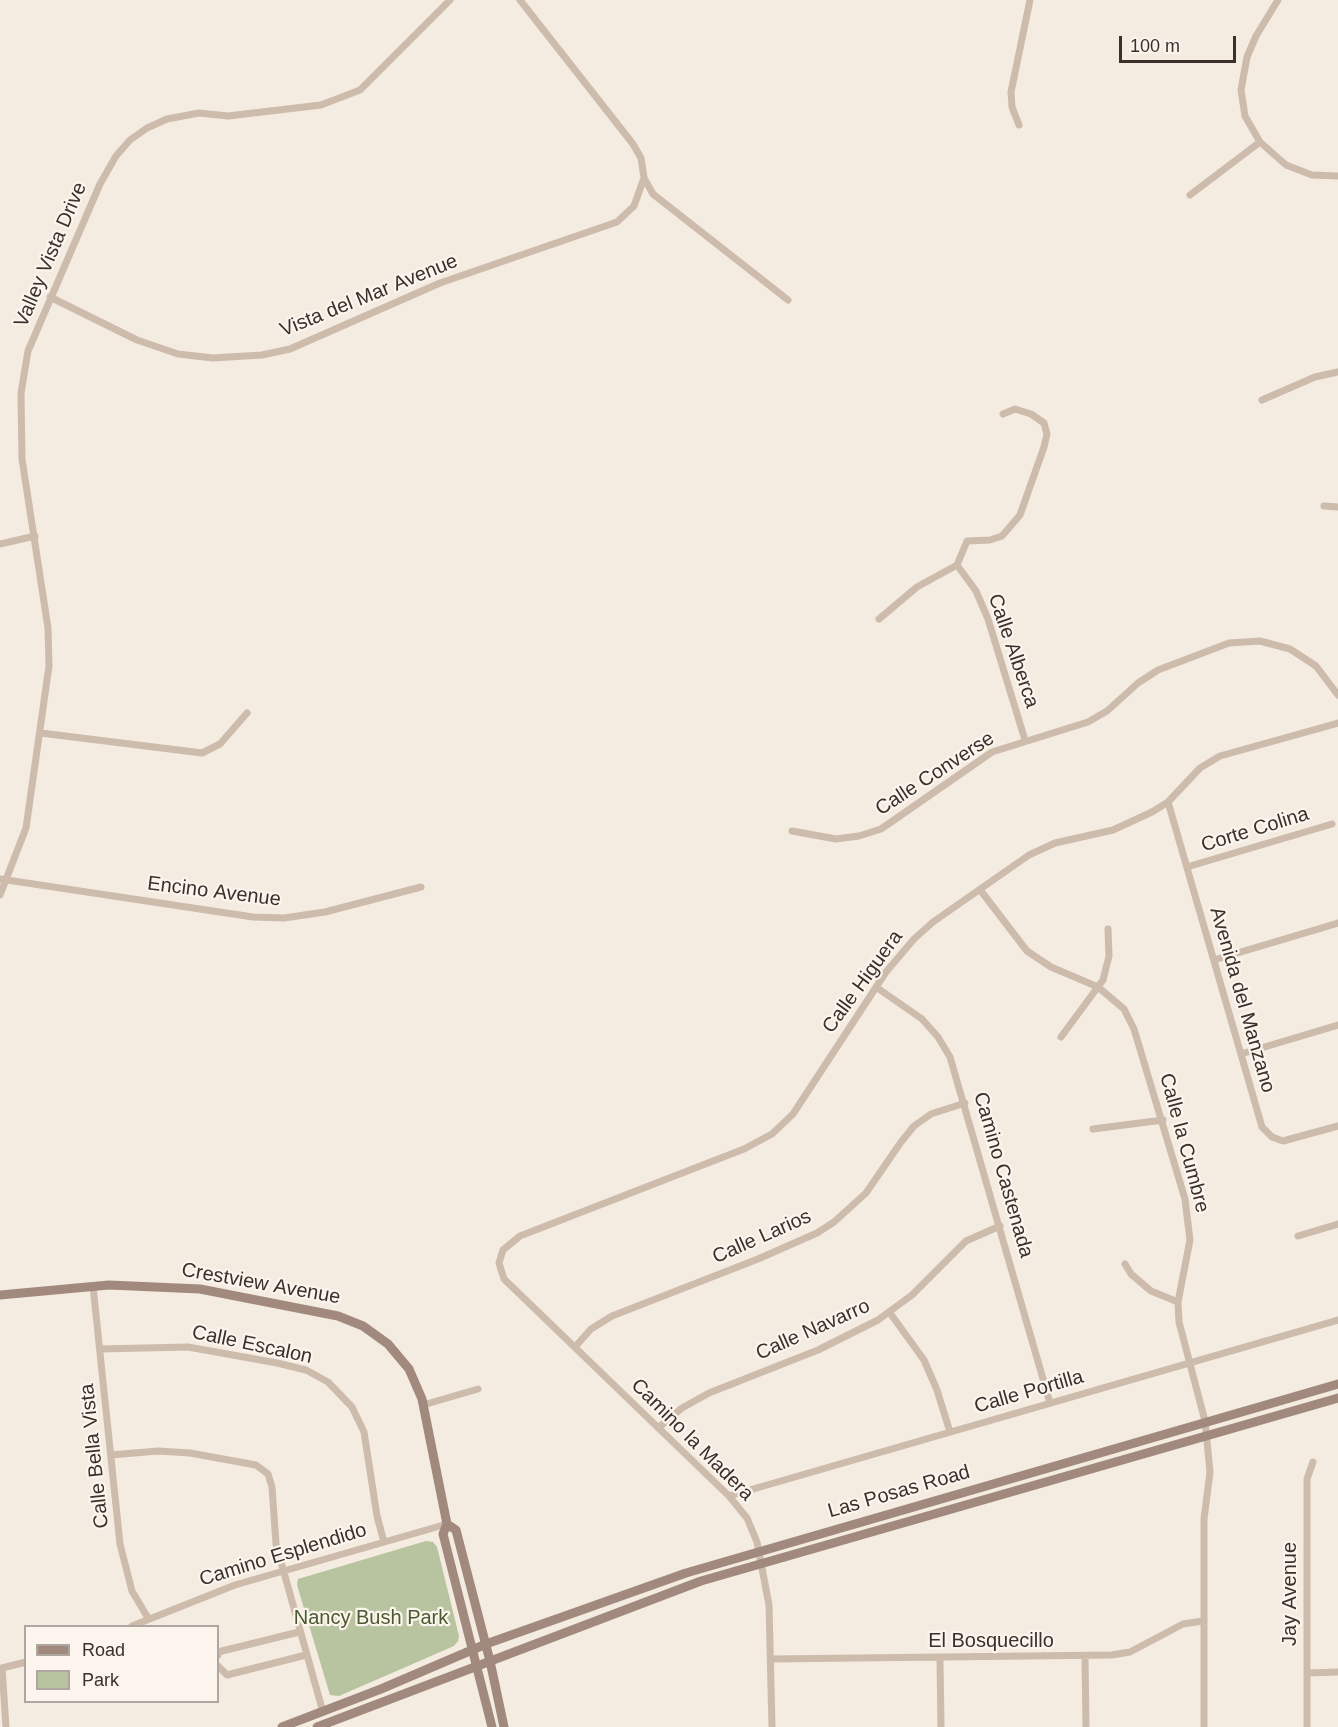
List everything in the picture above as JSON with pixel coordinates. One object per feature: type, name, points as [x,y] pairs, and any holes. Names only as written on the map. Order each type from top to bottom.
[{"type":"main road","name":"Crestview Avenue","points":[[0,1295],[93,1286],[149,1285],[200,1289],[350,1320],[374,1332],[397,1353],[414,1379],[423,1405],[447,1524],[443,1534],[492,1727]]},
{"type":"main road","name":"Las Posas Road","points":[[282,1727],[486,1644],[616,1597],[759,1552],[1338,1384]]},
{"type":"main road","name":"Las Posas Road","points":[[317,1727],[328,1725],[667,1593],[762,1563],[1338,1398]]},
{"type":"main road","name":"Crestview Avenue","points":[[447,1524],[456,1530],[486,1644],[504,1727]]},
{"type":"street","name":"Valley Vista Drive","points":[[0,895],[4,879],[26,828],[48,683],[49,648],[35,536],[22,459],[20,405],[28,351],[100,184],[116,156],[138,134],[157,123],[199,113],[228,116],[321,105],[360,90],[450,0]]},
{"type":"street","points":[[520,0],[633,144],[641,158],[644,178],[660,200],[788,300]]},
{"type":"street","points":[[1019,125],[1012,107],[1011,92],[1030,0]]},
{"type":"street","points":[[1278,0],[1251,46],[1242,80],[1245,116],[1260,142],[1277,159],[1294,170],[1312,175],[1338,176]]},
{"type":"street","points":[[1190,195],[1260,142]]},
{"type":"street","name":"Vista del Mar Avenue","points":[[50,297],[137,340],[178,354],[213,358],[262,355],[290,349],[440,282],[617,222],[634,206],[644,178]]},
{"type":"street","points":[[1262,400],[1315,377],[1338,372]]},
{"type":"street","points":[[879,619],[918,587],[957,565],[967,541],[996,539],[1013,526],[1020,515],[1047,434],[1044,423],[1039,418],[1021,410],[1003,414]]},
{"type":"street","points":[[1324,506],[1338,507]]},
{"type":"street","points":[[0,544],[35,536]]},
{"type":"street","name":"Calle Alberca","points":[[957,565],[976,591],[988,619],[1025,740]]},
{"type":"street","name":"Calle Converse","points":[[792,831],[836,839],[859,836],[881,829],[992,752],[1088,722],[1107,711],[1138,683],[1158,670],[1207,649],[1239,641],[1270,643],[1299,654],[1323,673],[1338,695]]},
{"type":"street","points":[[40,733],[202,753],[220,744],[247,713]]},
{"type":"street","name":"Calle Higuera","points":[[500,1256],[506,1245],[520,1236],[744,1149],[772,1134],[793,1113],[896,959],[924,929],[981,891],[1014,864],[1041,848],[1113,830],[1152,812],[1168,802],[1192,775],[1220,756],[1338,723]]},
{"type":"street","name":"Avenida del Manzano","points":[[1168,802],[1260,1122],[1267,1134],[1277,1140],[1291,1140],[1338,1126]]},
{"type":"street","name":"Corte Colina","points":[[1187,867],[1332,824]]},
{"type":"street","name":"Encino Avenue","points":[[4,879],[253,917],[284,918],[325,912],[421,887]]},
{"type":"street","name":"Calle la Cumbre","points":[[981,891],[1027,951],[1051,967],[1098,987],[1119,1004],[1131,1022],[1163,1120],[1185,1199],[1190,1229],[1178,1302],[1179,1322],[1205,1421],[1210,1472],[1205,1501],[1204,1727]]},
{"type":"street","points":[[1214,960],[1338,923]]},
{"type":"street","points":[[1061,1037],[1098,987],[1107,967],[1108,929]]},
{"type":"street","name":"Camino Castenada","points":[[876,987],[913,1011],[938,1037],[954,1066],[1050,1403]]},
{"type":"street","points":[[1241,1054],[1338,1025]]},
{"type":"street","name":"Calle Larios","points":[[575,1347],[591,1329],[612,1316],[759,1259],[817,1233],[843,1215],[866,1193],[914,1126],[931,1114],[965,1103]]},
{"type":"street","points":[[1093,1130],[1163,1120]]},
{"type":"street","points":[[1298,1236],[1338,1224]]},
{"type":"street","name":"Calle Navarro","points":[[658,1428],[693,1400],[818,1350],[890,1313],[912,1295],[966,1241],[1000,1226]]},
{"type":"street","name":"Camino la Madera","points":[[500,1256],[500,1270],[504,1279],[729,1496],[747,1518],[762,1563],[769,1605],[772,1727]]},
{"type":"street","points":[[1125,1263],[1131,1274],[1151,1291],[1178,1302]]},
{"type":"street","name":"Calle Bella Vista","points":[[93,1286],[125,1570],[132,1591],[148,1618]]},
{"type":"street","points":[[890,1313],[924,1360],[937,1390],[950,1432]]},
{"type":"street","name":"Calle Portilla","points":[[729,1496],[1338,1320]]},
{"type":"street","name":"Calle Escalon","points":[[100,1349],[195,1348],[306,1370],[328,1382],[352,1407],[364,1432],[377,1516],[384,1542]]},
{"type":"street","points":[[423,1405],[478,1389]]},
{"type":"street","points":[[111,1455],[178,1451],[263,1468],[271,1480],[273,1526],[283,1571],[323,1712]]},
{"type":"street","name":"Jay Avenue","points":[[1307,1727],[1306,1479],[1313,1462]]},
{"type":"street","name":"Camino Esplendido","points":[[134,1625],[208,1594],[447,1524]]},
{"type":"street","name":"El Bosquecillo","points":[[771,1659],[1085,1657],[1130,1652],[1183,1624],[1203,1621]]},
{"type":"street","points":[[219,1652],[299,1632]]},
{"type":"street","points":[[219,1667],[227,1675],[306,1655]]},
{"type":"street","points":[[1085,1657],[1086,1727]]},
{"type":"street","points":[[940,1658],[941,1727]]},
{"type":"street","points":[[6,1727],[1,1667],[24,1662]]},
{"type":"street","points":[[1306,1673],[1338,1672]]},
{"type":"green space","name":"Nancy Bush Park","points":[[426,1541],[433,1542],[437,1547],[459,1636],[458,1641],[454,1646],[339,1696],[330,1695],[297,1585],[298,1579]]}]
